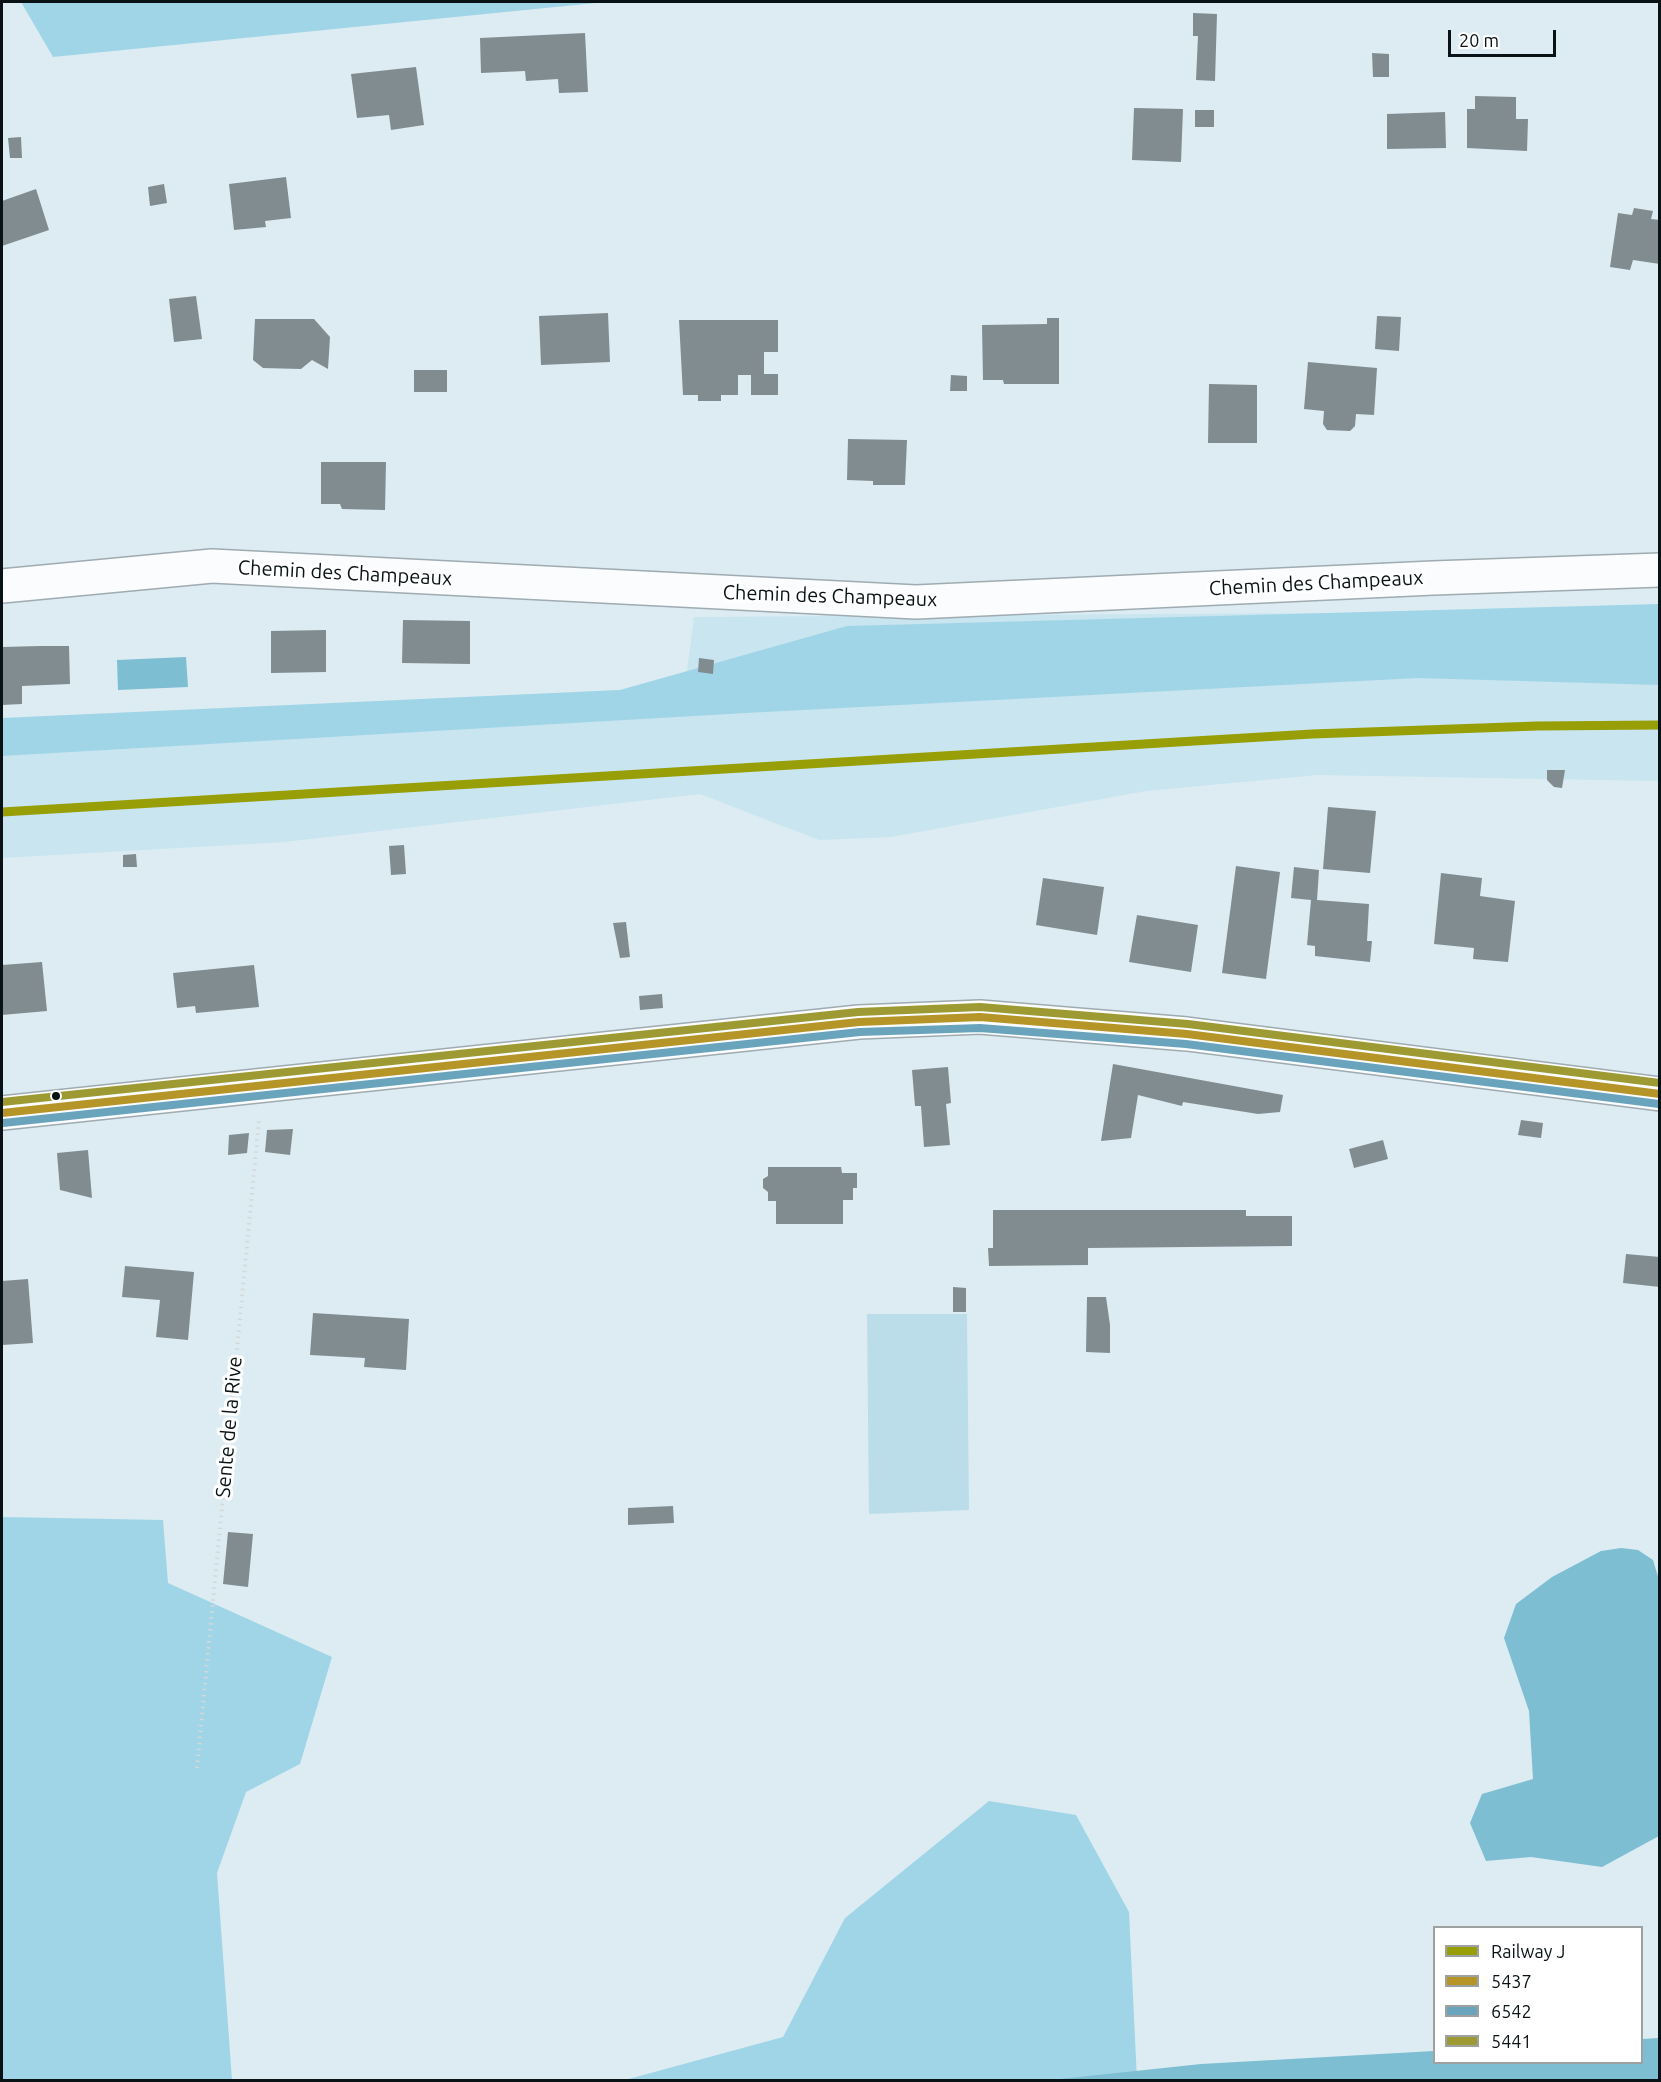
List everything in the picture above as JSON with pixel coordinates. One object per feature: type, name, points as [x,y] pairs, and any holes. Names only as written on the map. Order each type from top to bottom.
[{"type":"main road","name":"Chemin des Champeaux","points":[[2,586],[212,566],[916,602],[1659,570]]},
{"type":"main road","points":[[2,1113],[859,1022],[980,1017],[1187,1034],[1659,1094]]},
{"type":"path","name":"Sente de la Rive","points":[[196,1768],[262,1086]]},
{"type":"shaded area","points":[[21,2],[606,2],[53,57]]},
{"type":"shaded area","points":[[1659,604],[1659,685],[1418,678],[746,713],[2,756],[2,718],[620,690],[847,626]]},
{"type":"shaded area","points":[[1483,612],[1659,619],[1659,781],[1318,775],[1146,791],[891,837],[819,840],[700,794],[284,842],[2,858],[2,719],[685,687],[694,617]]},
{"type":"shaded area","points":[[186,657],[188,687],[118,690],[117,660]]},
{"type":"shaded area","points":[[867,1314],[967,1314],[969,1510],[869,1514]]},
{"type":"shaded area","points":[[2,1517],[163,1520],[168,1583],[332,1657],[300,1764],[246,1792],[217,1873],[232,2080],[2,2080]]},
{"type":"shaded area","points":[[1621,1548],[1638,1550],[1653,1560],[1659,1580],[1659,1836],[1602,1867],[1531,1857],[1486,1861],[1470,1823],[1482,1794],[1533,1779],[1529,1711],[1504,1638],[1516,1604],[1552,1577],[1601,1551]]},
{"type":"shaded area","points":[[989,1801],[1076,1815],[1129,1912],[1137,2080],[625,2080],[783,2037],[845,1918]]},
{"type":"shaded area","points":[[1659,2038],[1659,2080],[1051,2080],[1201,2064],[1433,2051],[1433,2064],[1643,2064],[1643,2039]]},
{"type":"building","points":[[1193,13],[1217,14],[1215,81],[1196,80],[1198,36],[1193,36]]},
{"type":"building","points":[[585,33],[588,92],[559,93],[558,79],[526,81],[525,71],[481,73],[480,38]]},
{"type":"building","points":[[1372,53],[1389,54],[1389,77],[1373,77]]},
{"type":"building","points":[[416,67],[424,125],[391,130],[389,115],[357,118],[351,74]]},
{"type":"building","points":[[1475,96],[1516,97],[1516,119],[1528,119],[1527,151],[1467,148],[1467,109],[1475,109]]},
{"type":"building","points":[[1134,108],[1183,109],[1181,162],[1132,160]]},
{"type":"building","points":[[1195,110],[1214,110],[1214,127],[1195,127]]},
{"type":"building","points":[[1445,112],[1446,148],[1387,149],[1387,114]]},
{"type":"building","points":[[21,137],[22,158],[10,158],[8,138]]},
{"type":"building","points":[[286,177],[291,218],[265,221],[266,227],[234,230],[229,184]]},
{"type":"building","points":[[164,184],[167,203],[150,206],[148,187]]},
{"type":"building","points":[[36,189],[49,230],[2,246],[2,201]]},
{"type":"building","points":[[1634,208],[1653,211],[1651,219],[1660,220],[1660,264],[1633,260],[1630,270],[1610,267],[1618,213],[1632,215]]},
{"type":"building","points":[[196,296],[202,339],[174,342],[169,299]]},
{"type":"building","points":[[608,313],[610,362],[541,365],[539,316]]},
{"type":"building","points":[[1377,316],[1401,317],[1399,351],[1375,349]]},
{"type":"building","points":[[1047,318],[1059,318],[1059,384],[1004,384],[1003,380],[983,380],[982,325],[1047,324]]},
{"type":"building","points":[[255,319],[314,319],[330,337],[328,369],[312,360],[301,369],[263,368],[253,360]]},
{"type":"building","points":[[679,320],[778,320],[778,352],[764,352],[764,374],[778,374],[778,395],[751,395],[751,375],[738,375],[738,395],[721,395],[721,401],[698,401],[698,395],[683,395]]},
{"type":"building","points":[[1308,362],[1377,368],[1374,415],[1356,414],[1355,426],[1350,431],[1327,430],[1323,424],[1324,411],[1304,409]]},
{"type":"building","points":[[414,370],[447,370],[447,392],[414,392]]},
{"type":"building","points":[[951,375],[967,376],[967,391],[950,391]]},
{"type":"building","points":[[1209,384],[1257,385],[1257,443],[1208,443]]},
{"type":"building","points":[[848,439],[907,440],[905,485],[873,485],[873,481],[847,480]]},
{"type":"building","points":[[321,462],[386,462],[385,510],[342,509],[340,504],[321,504]]},
{"type":"building","points":[[403,620],[470,621],[470,664],[402,663]]},
{"type":"building","points":[[326,630],[326,672],[271,673],[271,631]]},
{"type":"building","points":[[69,646],[70,684],[22,686],[22,704],[2,705],[2,647]]},
{"type":"building","points":[[699,658],[714,660],[713,674],[698,672]]},
{"type":"building","points":[[1547,770],[1565,770],[1562,788],[1554,787],[1547,780]]},
{"type":"building","points":[[1328,807],[1376,811],[1370,873],[1323,869]]},
{"type":"building","points":[[404,845],[406,874],[391,875],[389,846]]},
{"type":"building","points":[[136,854],[137,867],[123,867],[123,855]]},
{"type":"building","points":[[1236,866],[1280,872],[1266,979],[1222,973]]},
{"type":"building","points":[[1294,867],[1319,870],[1317,900],[1369,904],[1367,941],[1372,941],[1370,962],[1315,956],[1315,946],[1307,945],[1311,900],[1291,898]]},
{"type":"building","points":[[1441,873],[1482,878],[1480,896],[1515,901],[1508,962],[1473,959],[1474,948],[1434,944]]},
{"type":"building","points":[[1043,878],[1104,887],[1097,935],[1036,925]]},
{"type":"building","points":[[1137,915],[1198,925],[1191,972],[1129,962]]},
{"type":"building","points":[[626,922],[630,957],[620,958],[613,923]]},
{"type":"building","points":[[42,962],[47,1011],[2,1015],[2,965]]},
{"type":"building","points":[[254,965],[259,1007],[196,1013],[195,1006],[177,1008],[173,973]]},
{"type":"building","points":[[662,994],[663,1008],[640,1010],[639,996]]},
{"type":"building","points":[[1113,1064],[1283,1095],[1280,1112],[1258,1114],[1183,1102],[1182,1106],[1138,1095],[1131,1138],[1101,1141]]},
{"type":"building","points":[[948,1067],[951,1103],[946,1104],[950,1145],[924,1147],[921,1106],[915,1106],[912,1070]]},
{"type":"building","points":[[1521,1120],[1543,1123],[1541,1138],[1518,1135]]},
{"type":"building","points":[[293,1129],[290,1155],[265,1152],[267,1130]]},
{"type":"building","points":[[249,1133],[247,1153],[228,1155],[229,1135]]},
{"type":"building","points":[[1383,1140],[1388,1159],[1354,1168],[1349,1149]]},
{"type":"building","points":[[88,1150],[92,1198],[60,1190],[57,1153]]},
{"type":"building","points":[[768,1167],[841,1167],[842,1173],[857,1173],[857,1188],[853,1188],[853,1200],[843,1200],[843,1224],[776,1224],[776,1201],[768,1201],[768,1192],[763,1188],[763,1179],[768,1176]]},
{"type":"building","points":[[993,1210],[1246,1210],[1246,1216],[1292,1216],[1292,1246],[1088,1248],[1088,1265],[989,1266],[988,1248],[993,1248]]},
{"type":"building","points":[[1626,1254],[1660,1257],[1660,1287],[1623,1283]]},
{"type":"building","points":[[125,1266],[194,1272],[188,1340],[156,1337],[160,1300],[122,1297]]},
{"type":"building","points":[[28,1279],[33,1343],[2,1345],[2,1281]]},
{"type":"building","points":[[953,1287],[966,1288],[966,1312],[953,1312]]},
{"type":"building","points":[[1087,1297],[1106,1297],[1110,1325],[1110,1353],[1086,1352]]},
{"type":"building","points":[[313,1313],[409,1319],[406,1370],[364,1367],[365,1358],[310,1355]]},
{"type":"building","points":[[673,1506],[674,1523],[628,1525],[628,1508]]},
{"type":"building","points":[[228,1532],[253,1534],[248,1587],[223,1584]]},
{"type":"rail line","name":"J","points":[[2,812],[1312,734],[1537,726],[1660,725]]},
{"type":"transit line","name":"5441","points":[[2,1102],[858,1012],[980,1007],[1188,1024],[1660,1083]]},
{"type":"transit line","name":"5437","points":[[2,1113],[859,1022],[980,1017],[1187,1034],[1660,1094]]},
{"type":"transit line","name":"6542","points":[[3,1123],[860,1032],[980,1028],[1186,1044],[1659,1104]]}]
